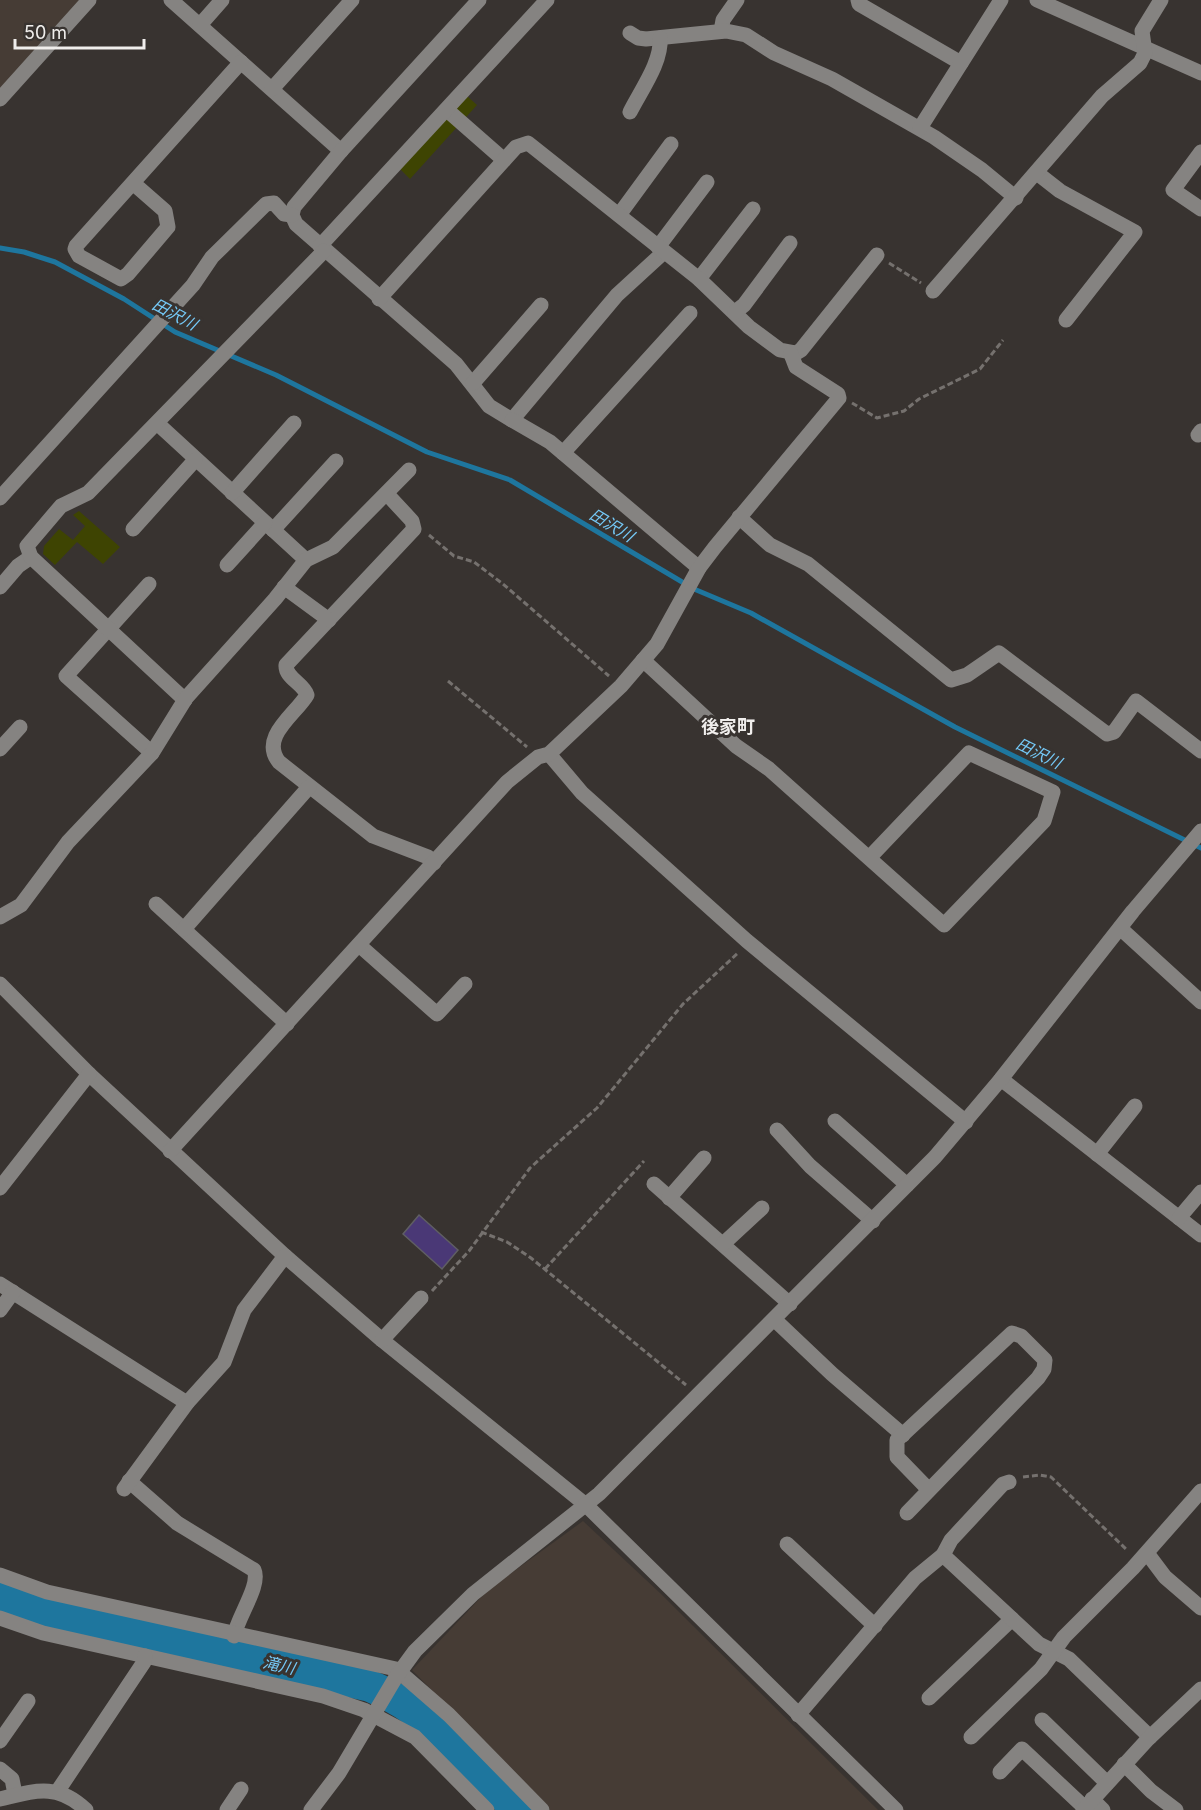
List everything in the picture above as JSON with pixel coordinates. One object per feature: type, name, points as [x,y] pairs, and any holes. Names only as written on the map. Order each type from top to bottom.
[{"type":"street","points":[[0,99],[89,0]]},
{"type":"street","points":[[171,0],[341,151]]},
{"type":"street","points":[[200,25],[222,0]]},
{"type":"street","points":[[272,88],[351,0]]},
{"type":"street","points":[[479,0],[341,151],[294,207],[292,215],[296,224],[322,249],[456,364],[489,406],[563,453],[693,580]]},
{"type":"street","points":[[185,699],[31,557],[27,552],[30,541],[61,506],[88,493],[232,347],[547,0]]},
{"type":"street","points":[[721,31],[723,20],[737,0]]},
{"type":"street","points":[[858,0],[859,4],[961,63]]},
{"type":"street","points":[[920,128],[1001,0]]},
{"type":"street","points":[[1037,0],[1201,73]]},
{"type":"street","points":[[933,291],[1016,198],[1102,96],[1140,63],[1145,53],[1142,31],[1161,0]]},
{"type":"street","points":[[630,33],[638,38],[660,38],[721,31],[746,35],[774,53],[832,79],[920,128],[982,170],[1016,198]]},
{"type":"street","points":[[630,112],[654,64],[661,46],[660,38]]},
{"type":"street","points":[[133,183],[165,211],[168,227],[129,274],[121,279],[79,256],[75,249],[133,183],[241,62]]},
{"type":"street","points":[[447,110],[504,160]]},
{"type":"street","points":[[379,299],[504,160],[522,144],[533,145],[699,279],[780,350],[791,354],[801,350],[877,255]]},
{"type":"street","points":[[619,214],[671,144]]},
{"type":"street","points":[[1201,152],[1173,190],[1201,209]]},
{"type":"street","points":[[1037,173],[1060,191],[1135,232],[1066,320]]},
{"type":"street","points":[[512,420],[617,295],[661,250],[707,183]]},
{"type":"street","points":[[0,498],[152,327],[193,285],[212,257],[266,204],[274,203],[284,214],[292,215]]},
{"type":"street","points":[[699,279],[753,209]]},
{"type":"street","points":[[735,312],[790,243]]},
{"type":"street","points":[[473,383],[541,304]]},
{"type":"street","points":[[563,453],[690,313]]},
{"type":"street","points":[[170,1151],[507,782],[543,755],[621,686],[657,644],[693,580],[739,517],[838,396],[796,366],[791,354]]},
{"type":"street","points":[[232,493],[294,423]]},
{"type":"street","points":[[158,424],[306,560]]},
{"type":"street","points":[[133,529],[195,460]]},
{"type":"street","points":[[227,565],[336,461]]},
{"type":"street","points":[[0,916],[21,905],[68,842],[152,753],[185,699],[306,560],[333,547],[409,470]]},
{"type":"street","points":[[387,494],[412,521],[414,528],[286,665],[287,673],[306,691],[307,695],[281,724],[274,752],[279,762],[373,836],[428,857],[434,863]]},
{"type":"street","points":[[739,517],[770,545],[808,564],[951,680],[967,675],[999,653],[1107,734],[1114,732],[1136,701],[1201,751]]},
{"type":"street","points":[[0,587],[18,566],[31,557]]},
{"type":"street","points":[[149,584],[66,676],[152,753]]},
{"type":"street","points":[[284,587],[328,620]]},
{"type":"street","points":[[643,660],[736,746],[769,769],[944,925],[1044,821],[1053,792],[969,753],[869,858]]},
{"type":"street","points":[[0,749],[20,727]]},
{"type":"street","points":[[543,755],[582,793],[747,941],[966,1122]]},
{"type":"street","points":[[184,929],[309,787]]},
{"type":"street","points":[[311,1810],[339,1773],[398,1674],[415,1651],[473,1594],[586,1505],[699,1396],[873,1221],[966,1122],[1120,928],[1201,831]]},
{"type":"street","points":[[156,904],[286,1024]]},
{"type":"street","points":[[1120,928],[1201,1002]]},
{"type":"street","points":[[359,945],[437,1014],[465,984]]},
{"type":"street","points":[[0,984],[89,1074],[285,1256],[382,1340],[586,1505],[896,1810]]},
{"type":"street","points":[[0,1188],[89,1074]]},
{"type":"street","points":[[1001,1079],[1201,1235]]},
{"type":"street","points":[[1097,1154],[1135,1106]]},
{"type":"street","points":[[835,1121],[906,1185]]},
{"type":"street","points":[[777,1130],[805,1161],[873,1221]]},
{"type":"street","points":[[669,1198],[704,1158]]},
{"type":"street","points":[[654,1184],[790,1304]]},
{"type":"street","points":[[1179,1218],[1201,1192]]},
{"type":"street","points":[[723,1244],[762,1208]]},
{"type":"street","points":[[234,1636],[240,1616],[257,1584],[254,1570],[177,1523],[126,1485],[187,1403],[224,1362],[244,1310],[285,1256]]},
{"type":"street","points":[[0,1310],[7,1288],[187,1403]]},
{"type":"street","points":[[382,1340],[422,1298]]},
{"type":"street","points":[[775,1320],[832,1374],[903,1435]]},
{"type":"street","points":[[907,1513],[1038,1378],[1044,1369],[1046,1360],[1021,1336],[1012,1333],[1008,1335],[939,1404],[928,1410],[897,1440],[897,1457],[929,1490]]},
{"type":"street","points":[[798,1715],[915,1578],[943,1555],[951,1540],[1003,1484],[1010,1482]]},
{"type":"street","points":[[971,1737],[1041,1669],[1054,1649],[1143,1557],[1201,1491]]},
{"type":"street","points":[[787,1544],[874,1626]]},
{"type":"street","points":[[943,1555],[1039,1644],[1054,1649],[1069,1659],[1150,1737]]},
{"type":"street","points":[[1143,1557],[1201,1608]]},
{"type":"street","points":[[0,1575],[47,1592],[234,1636],[389,1667],[449,1715],[542,1810]]},
{"type":"street","points":[[0,1618],[43,1633],[323,1696],[375,1713],[415,1737],[487,1810]]},
{"type":"street","points":[[928,1698],[1012,1619]]},
{"type":"street","points":[[57,1792],[144,1662],[145,1656]]},
{"type":"street","points":[[1000,1772],[1022,1749],[1091,1807],[1107,1783],[1124,1764],[1201,1689]]},
{"type":"street","points":[[0,1741],[28,1701]]},
{"type":"street","points":[[1042,1720],[1107,1783]]},
{"type":"street","points":[[1124,1764],[1151,1791],[1176,1810]]},
{"type":"street","points":[[0,1769],[12,1779],[15,1794]]},
{"type":"street","points":[[227,1810],[241,1789]]},
{"type":"street","points":[[0,1799],[34,1790],[57,1792],[74,1800],[86,1810]]},
{"type":"path","points":[[877,255],[933,291]]},
{"type":"path","points":[[838,396],[877,418],[884,418],[904,411],[919,399],[980,369],[1003,340]]},
{"type":"path","points":[[414,528],[429,536],[454,556],[474,562],[503,584],[621,686]]},
{"type":"path","points":[[447,681],[543,755]]},
{"type":"path","points":[[422,1298],[427,1296],[461,1261],[530,1168],[597,1108],[677,1011],[729,963],[747,941]]},
{"type":"path","points":[[544,1269],[644,1161]]},
{"type":"path","points":[[482,1232],[518,1248],[699,1396]]},
{"type":"path","points":[[1010,1482],[1031,1475],[1051,1477],[1102,1528],[1143,1557]]},
{"type":"shaded area","points":[[0,0],[80,0],[0,89]]},
{"type":"shaded area","points":[[583,1521],[660,1593],[878,1810],[550,1810],[412,1670],[488,1590]]},
{"type":"green space","points":[[467,96],[477,105],[410,179],[399,168]]},
{"type":"green space","points":[[79,511],[120,547],[103,564],[77,542],[55,565],[43,554],[44,546],[59,529],[73,540],[85,526],[73,515]]},
{"type":"building","points":[[419,1215],[458,1250],[442,1269],[403,1234]]},
{"type":"waterway","name":"田沢川","points":[[0,248],[24,252],[55,262],[124,299],[175,332],[276,375],[427,452],[510,480],[694,589],[751,613],[955,727],[1201,848]]},
{"type":"waterway","name":"滝川","points":[[0,1596],[44,1612],[370,1686],[412,1709],[450,1740],[517,1810]]},
{"type":"district","name":"後家町","points":[[728,726]]}]
